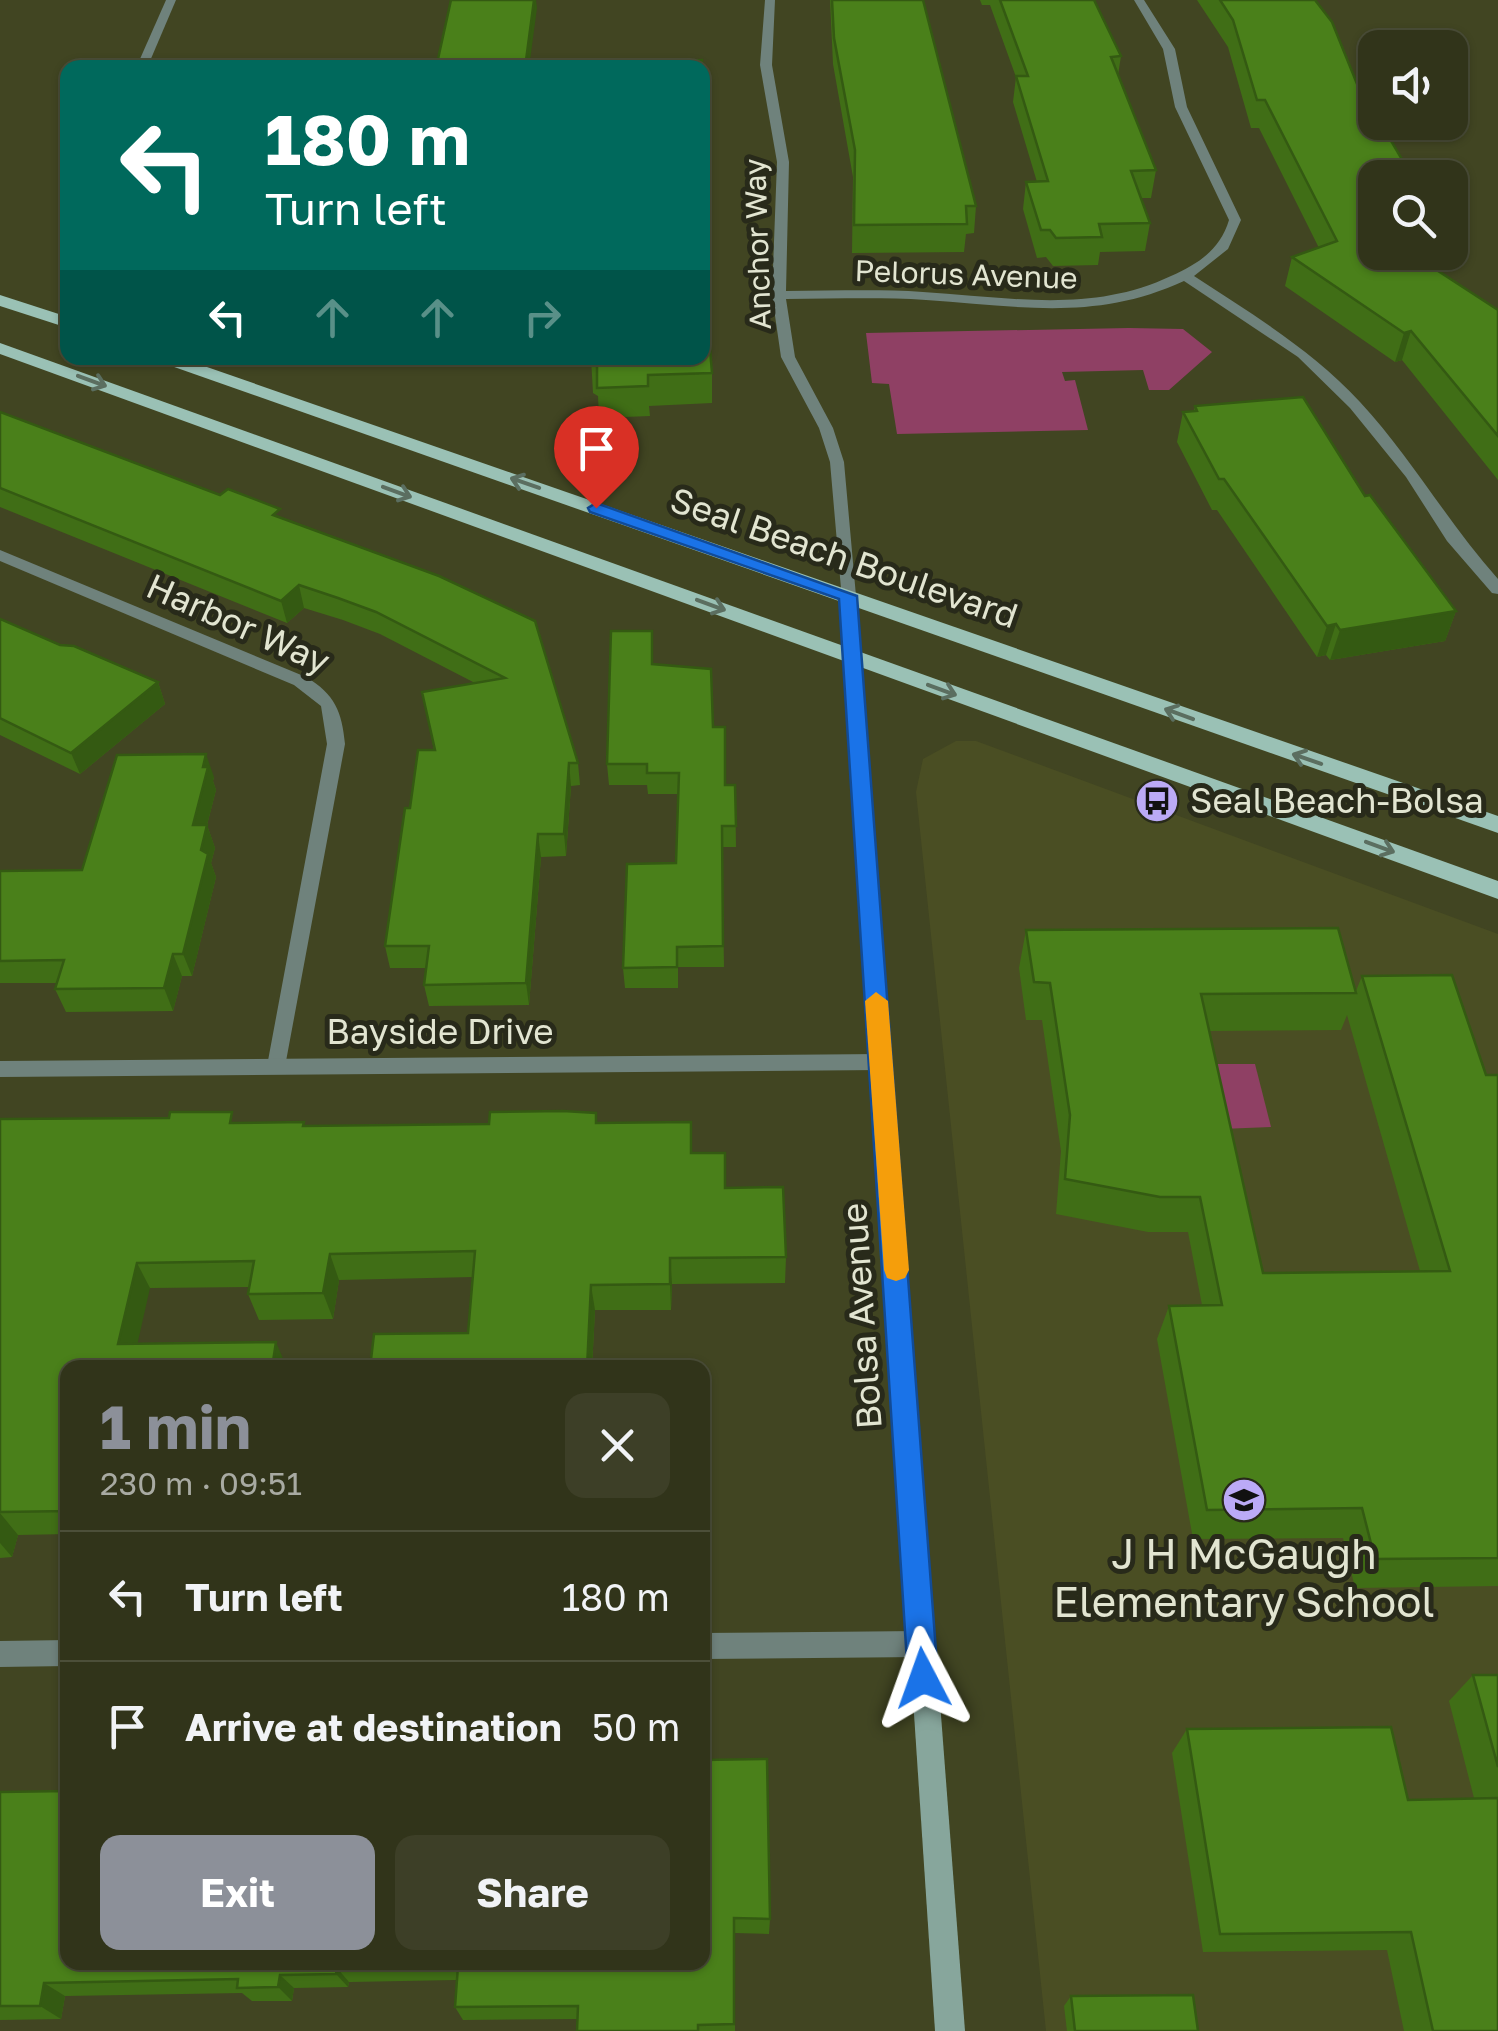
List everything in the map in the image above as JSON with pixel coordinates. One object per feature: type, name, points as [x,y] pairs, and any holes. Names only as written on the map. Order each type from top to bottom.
[{"type":"main road","points":[[0,300],[60,320]]},
{"type":"main road","points":[[0,348],[1498,890]]},
{"type":"main road","name":"Seal Beach Boulevard","points":[[186,365],[1498,826]]},
{"type":"main road","name":"Bolsa Avenue","points":[[848,596],[950,2031]]},
{"type":"street","points":[[145,60],[171,0]]},
{"type":"street","name":"Anchor Way","points":[[770,0],[766,65],[783,162],[778,295],[788,357],[826,428],[837,462],[848,596]]},
{"type":"street","name":"Pelorus Avenue","points":[[778,295],[939,297],[1027,306],[1095,305],[1142,296],[1216,257],[1232,238],[1235,220],[1182,106],[1169,49],[1139,0]]},
{"type":"street","points":[[1184,275],[1303,354],[1356,404],[1412,475],[1452,538],[1498,589]]},
{"type":"street","name":"Harbor Way","points":[[0,555],[300,681],[323,693],[330,704],[336,744],[278,1066]]},
{"type":"street","name":"Bayside Drive","points":[[0,1070],[881,1062]]},
{"type":"street","points":[[710,1646],[920,1644]]},
{"type":"street","points":[[0,1654],[60,1653]]},
{"type":"shaded area","points":[[1183,329],[1212,352],[1169,390],[1149,390],[1143,370],[1062,372],[1065,381],[1075,380],[1088,430],[897,434],[889,384],[872,383],[866,333]]},
{"type":"shaded area","name":"J H McGaugh Elementary School","points":[[956,741],[976,741],[1498,934],[1498,2031],[1046,2031],[916,792],[923,759]]},
{"type":"shaded area","points":[[1206,1064],[1255,1064],[1271,1127],[1221,1129]]},
{"type":"building","points":[[451,0],[534,0],[526,60],[438,60]]},
{"type":"building","points":[[832,0],[923,0],[976,206],[966,206],[967,224],[854,225],[855,150],[834,38]]},
{"type":"building","points":[[1000,0],[1094,0],[1121,56],[1111,57],[1156,170],[1131,171],[1150,223],[1099,224],[1102,237],[1056,238],[1050,230],[1041,230],[1026,182],[1048,181],[1016,76],[1028,76]]},
{"type":"building","points":[[1220,0],[1315,0],[1332,22],[1358,86],[1358,140],[1391,140],[1402,160],[1358,160],[1358,270],[1437,270],[1498,310],[1498,436],[1411,331],[1404,333],[1292,257],[1337,241],[1265,100],[1257,100],[1233,20]]},
{"type":"building","points":[[710,349],[712,373],[648,375],[648,386],[597,388],[597,366],[710,365]]},
{"type":"building","points":[[1303,397],[1365,496],[1370,495],[1456,611],[1340,630],[1336,624],[1327,626],[1224,479],[1219,479],[1183,412],[1197,411],[1195,406]]},
{"type":"building","points":[[0,412],[220,495],[228,489],[280,509],[273,515],[439,576],[535,621],[578,763],[569,763],[564,834],[538,834],[526,983],[424,985],[429,946],[385,946],[405,808],[410,808],[418,750],[435,750],[422,692],[505,678],[376,612],[299,585],[281,601],[0,488]]},
{"type":"building","points":[[0,619],[158,682],[71,753],[0,718]]},
{"type":"building","points":[[611,631],[652,631],[652,664],[711,669],[713,727],[725,727],[725,785],[735,785],[736,826],[722,826],[723,946],[677,947],[677,967],[623,968],[627,864],[676,863],[679,773],[647,773],[647,764],[607,764]]},
{"type":"building","points":[[206,754],[203,767],[208,767],[193,825],[207,825],[201,850],[208,854],[183,954],[173,954],[164,988],[55,989],[64,960],[0,961],[0,871],[82,870],[117,755]]},
{"type":"building","points":[[1338,928],[1356,993],[1201,994],[1263,1273],[1450,1271],[1362,976],[1452,975],[1486,1075],[1498,1075],[1498,1558],[1375,1559],[1362,1508],[1207,1510],[1169,1306],[1222,1305],[1200,1197],[1160,1197],[1065,1179],[1070,1115],[1050,983],[1034,982],[1026,930]]},
{"type":"building","points":[[170,1112],[232,1112],[230,1123],[489,1124],[490,1112],[596,1113],[596,1123],[691,1122],[691,1153],[725,1153],[725,1188],[783,1187],[786,1257],[670,1258],[670,1284],[591,1285],[587,1360],[371,1360],[374,1334],[468,1333],[475,1251],[330,1254],[323,1293],[248,1294],[254,1261],[137,1263],[118,1344],[276,1342],[273,1360],[60,1360],[60,1511],[0,1512],[0,1119],[169,1118]]},
{"type":"building","points":[[1473,1675],[1498,1675],[1498,1767]]},
{"type":"building","points":[[1391,1727],[1408,1800],[1498,1798],[1498,2031],[1433,2031],[1411,1932],[1220,1934],[1187,1729]]},
{"type":"building","points":[[767,1759],[770,1919],[734,1918],[734,2024],[698,2025],[698,2031],[577,2031],[578,2006],[455,2007],[458,1970],[710,1970],[710,1760]]},
{"type":"building","points":[[60,1791],[60,1970],[337,1970],[336,1974],[280,1975],[278,1987],[237,1988],[238,1979],[44,1983],[40,2006],[0,2006],[0,1792]]},
{"type":"building","points":[[1193,1995],[1198,2031],[1075,2031],[1071,1996]]},
{"type":"slow traffic","points":[[876,1001],[896,1270]]},
{"type":"place","name":"Seal Beach-Bolsa","points":[[1157,801]]},
{"type":"place","name":"J H McGaugh Elementary School","points":[[1244,1500]]},
{"type":"route","points":[[596,508],[848,596],[923,1678]]}]
